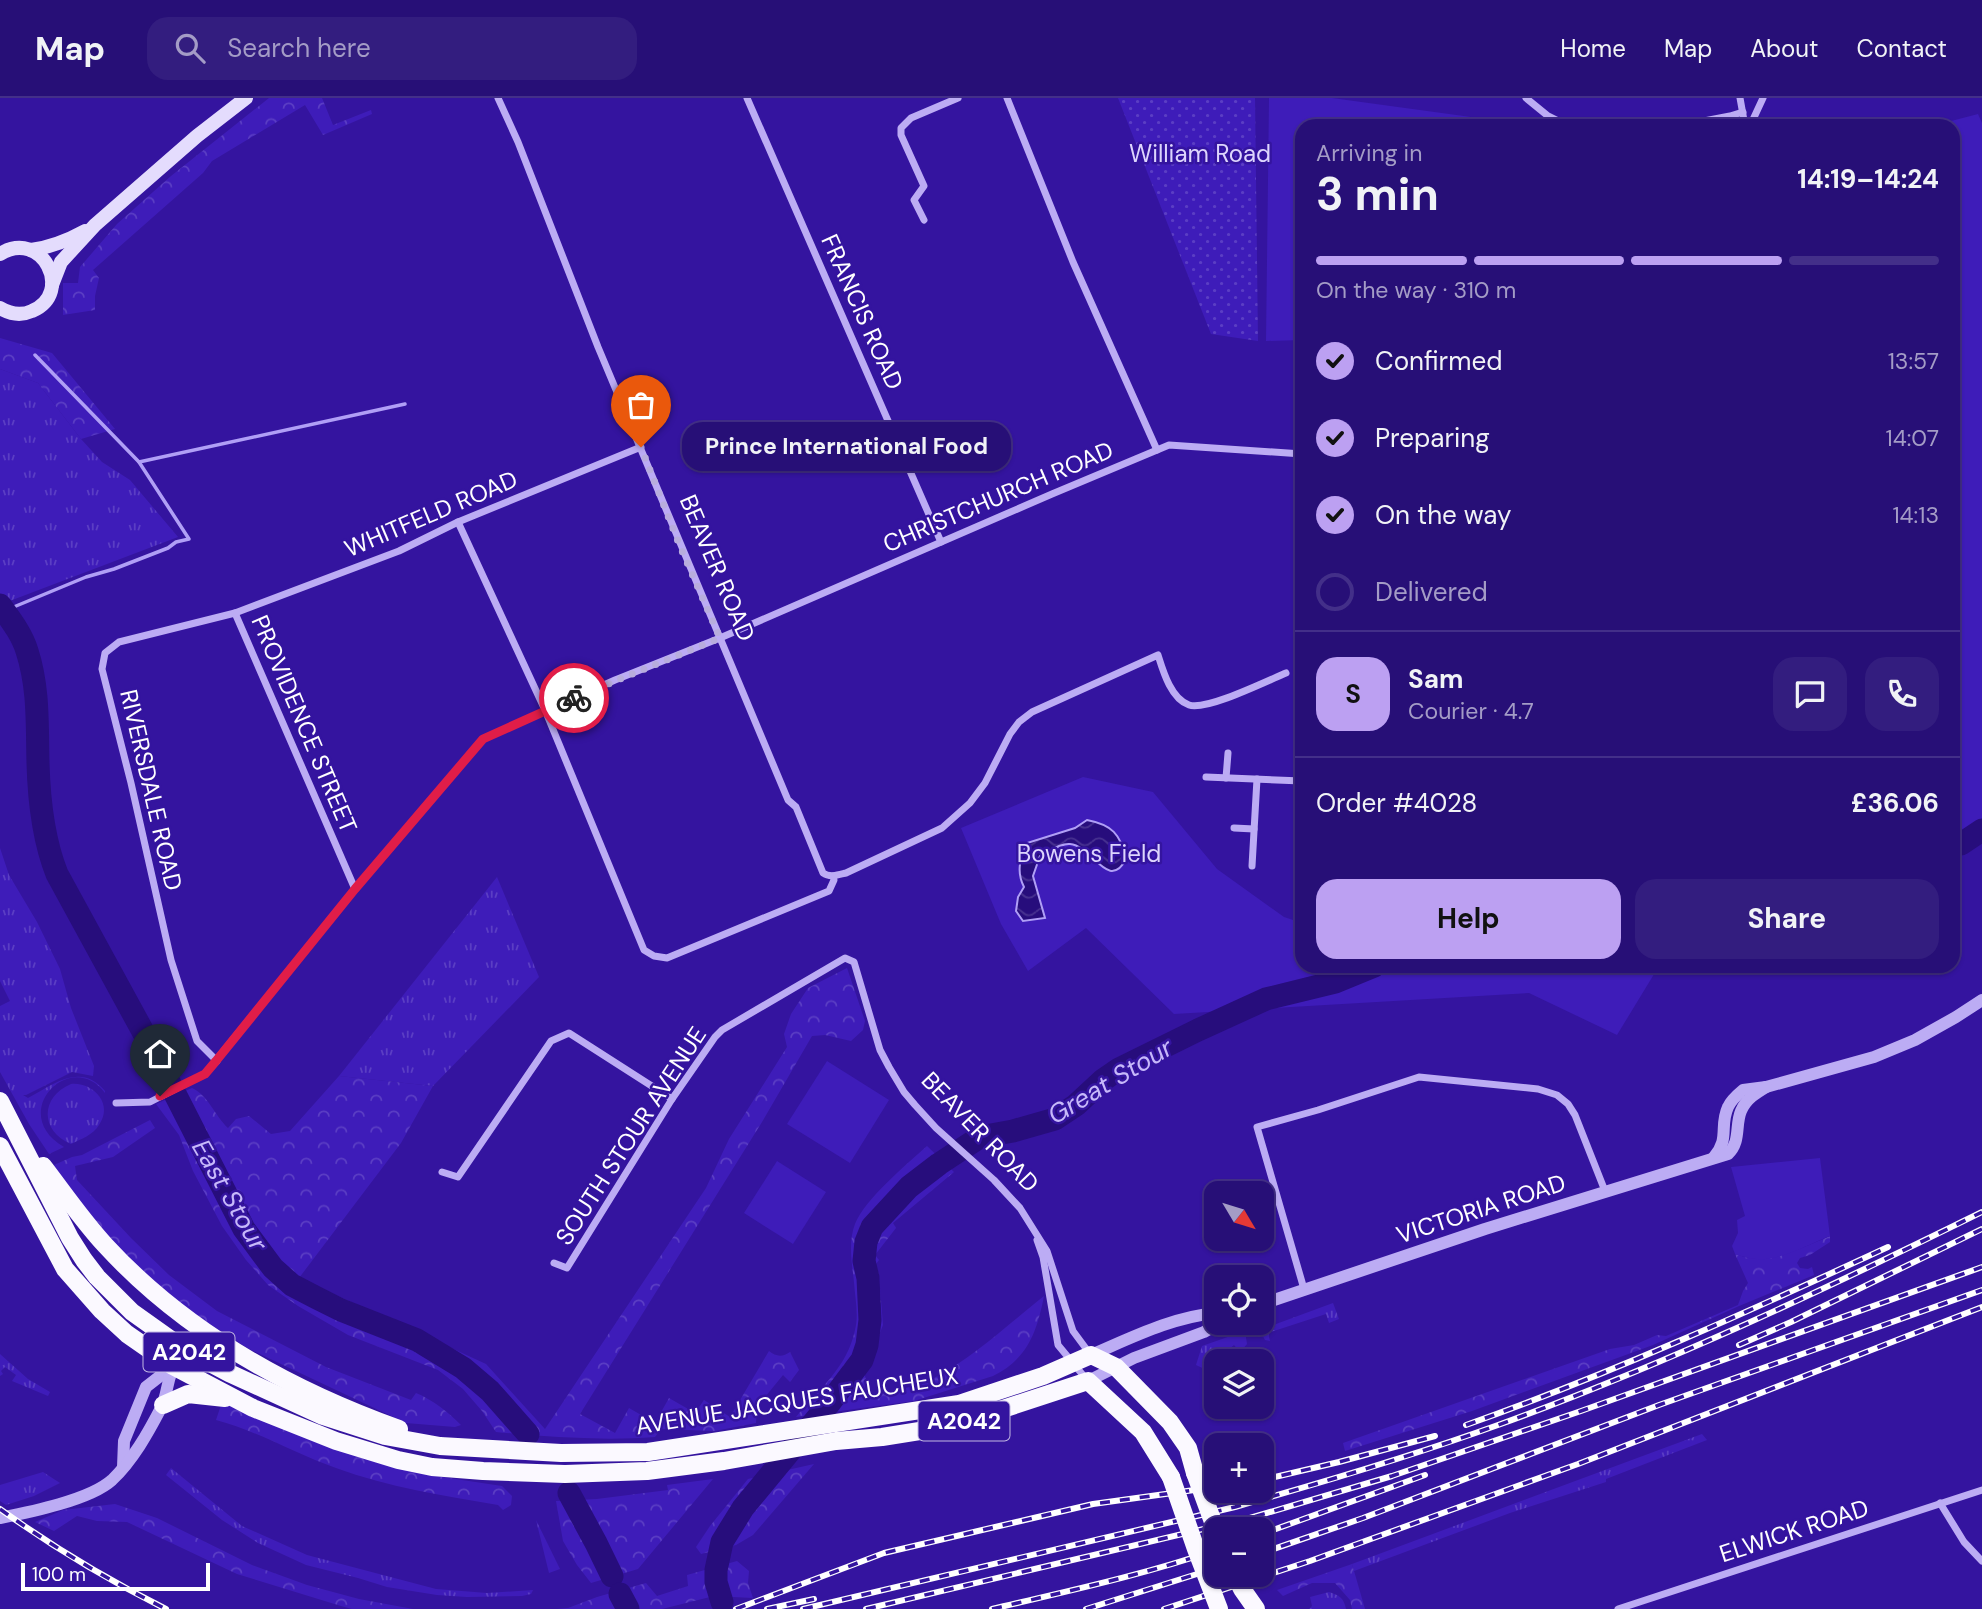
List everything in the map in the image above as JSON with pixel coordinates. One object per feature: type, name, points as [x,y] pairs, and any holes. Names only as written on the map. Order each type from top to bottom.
[{"type":"main road","points":[[3,311],[18,314],[36,310],[48,297],[61,262],[95,225],[246,98]]},
{"type":"main road","points":[[0,254],[14,248],[31,250],[47,247],[70,239],[95,225]]},
{"type":"main road","points":[[31,250],[50,267],[52,285]]},
{"type":"main road","name":"AVENUE JACQUES FAUCHEUX","points":[[0,1101],[70,1238],[97,1277],[132,1312],[184,1349],[246,1381],[323,1416],[385,1436],[459,1447],[561,1452],[649,1451],[959,1404],[1073,1364],[1091,1355]]},
{"type":"main road","points":[[15,1129],[104,1244],[158,1296],[194,1325],[233,1350],[344,1407],[459,1447]]},
{"type":"main road","name":"AVENUE JACQUES FAUCHEUX","points":[[0,1146],[65,1269],[102,1311],[127,1334],[173,1366],[236,1400],[367,1452],[398,1460],[483,1471],[565,1474],[647,1471],[951,1426],[1088,1381]]},
{"type":"main road","points":[[1091,1355],[1116,1367],[1170,1422],[1188,1448],[1211,1517]]},
{"type":"main road","name":"BEAVER ROAD","points":[[1088,1381],[1143,1432],[1171,1477],[1220,1609]]},
{"type":"main road","name":"AVENUE JACQUES FAUCHEUX","points":[[163,1405],[188,1394],[236,1400]]},
{"type":"main road","points":[[1241,1587],[1256,1609]]},
{"type":"street","name":"BEAVER ROAD","points":[[498,98],[679,544],[788,800],[796,807],[823,873],[833,876]]},
{"type":"street","name":"FRANCIS ROAD","points":[[747,98],[941,542]]},
{"type":"street","points":[[924,220],[914,200],[924,186],[901,135],[901,128],[911,118],[958,98]]},
{"type":"street","points":[[1007,98],[1073,262],[1157,450]]},
{"type":"street","points":[[1526,98],[1554,119]]},
{"type":"street","points":[[1740,98],[1745,119]]},
{"type":"street","points":[[1752,119],[1763,98]]},
{"type":"street","points":[[1714,119],[1742,112]]},
{"type":"street","name":"CHRISTCHURCH ROAD","points":[[116,1104],[150,1102],[205,1074],[355,889],[483,739],[545,710],[720,638],[1169,445],[1295,454]]},
{"type":"street","name":"WHITFELD ROAD","points":[[235,613],[399,551],[458,522],[641,447]]},
{"type":"street","points":[[458,522],[545,710],[644,950],[654,956],[667,958],[830,891],[833,876],[846,873],[942,828],[970,803],[985,783],[1019,722],[1042,707],[1158,655],[1166,677],[1186,705],[1214,703],[1286,673]]},
{"type":"street","name":"PROVIDENCE STREET","points":[[235,613],[355,889]]},
{"type":"street","name":"RIVERSDALE ROAD","points":[[216,1061],[197,1041],[171,960],[102,669],[105,653],[119,642],[235,613]]},
{"type":"street","points":[[1226,778],[1228,753]]},
{"type":"street","points":[[1206,778],[1295,781]]},
{"type":"street","points":[[1252,866],[1257,779]]},
{"type":"street","points":[[1234,828],[1254,829]]},
{"type":"street","name":"SOUTH STOUR AVENUE","points":[[554,1263],[567,1268],[672,1099],[715,1037],[722,1030],[839,961],[845,958],[851,960]]},
{"type":"street","name":"BEAVER ROAD","points":[[851,960],[855,961],[880,1050],[904,1092],[1020,1208],[1047,1251],[1073,1331],[1091,1355]]},
{"type":"street","name":"VICTORIA ROAD","points":[[1274,1300],[1485,1229],[1728,1154],[1734,1149],[1740,1113],[1752,1096],[1766,1087],[1845,1066],[1914,1041],[1982,1000]]},
{"type":"street","points":[[442,1172],[458,1177],[551,1041],[569,1033],[672,1099]]},
{"type":"street","points":[[1304,1289],[1257,1127],[1419,1077],[1538,1089],[1558,1095],[1568,1104],[1575,1115],[1605,1192]]},
{"type":"street","name":"BEAVER ROAD","points":[[1030,1223],[1043,1257],[1058,1345],[1088,1381]]},
{"type":"street","points":[[1091,1355],[1152,1328],[1204,1314]]},
{"type":"street","points":[[1088,1381],[1134,1358],[1204,1332]]},
{"type":"street","points":[[0,1518],[87,1494],[112,1480],[139,1447],[163,1405],[173,1366],[184,1349]]},
{"type":"street","points":[[123,1467],[124,1441],[146,1387],[173,1366]]},
{"type":"street","name":"ELWICK ROAD","points":[[1618,1609],[1982,1490]]},
{"type":"street","points":[[1940,1503],[1964,1542],[1982,1562]]},
{"type":"green space","points":[[269,98],[322,98],[333,125],[371,110],[372,114],[323,135],[305,105],[212,161],[203,173],[93,270],[99,278],[95,310],[63,315],[63,283],[78,283],[80,267],[117,224],[171,176]]},
{"type":"green space","name":"William Road","points":[[1118,98],[1255,98],[1258,341],[1211,334]]},
{"type":"green space","points":[[1269,98],[1332,98],[1474,119],[1295,119],[1295,340],[1266,341]]},
{"type":"green space","points":[[1978,114],[1982,123],[1982,824],[1960,837],[1960,119]]},
{"type":"green space","points":[[0,338],[52,353],[115,429],[81,439],[38,383],[0,369]]},
{"type":"green space","points":[[0,369],[38,383],[81,439],[102,462],[130,480],[178,537],[7,602],[0,594]]},
{"type":"green space","name":"Bowens Field","points":[[1083,777],[1153,792],[1217,869],[1284,917],[1295,921],[1295,973],[1655,973],[1617,1035],[1529,993],[1174,1014],[1086,928],[1028,971],[1001,924],[961,828]]},
{"type":"green space","points":[[0,848],[9,875],[37,922],[60,969],[71,1008],[94,1066],[93,1076],[72,1072],[23,1095],[28,1098],[57,1082],[75,1077],[62,1081],[50,1090],[43,1103],[41,1118],[48,1133],[64,1147],[49,1154],[0,1072],[0,1006],[10,1001],[0,981]]},
{"type":"green space","points":[[497,877],[539,977],[433,1086],[339,1076]]},
{"type":"green space","points":[[847,968],[865,1021],[863,1030],[851,1041],[825,1035],[812,1036],[762,1122],[580,1414],[615,1433],[629,1408],[655,1423],[669,1398],[695,1413],[704,1400],[730,1417],[769,1351],[780,1356],[790,1352],[799,1370],[790,1382],[783,1375],[757,1407],[756,1423],[715,1431],[661,1429],[655,1437],[615,1439],[496,1432],[463,1389],[438,1370],[348,1335],[268,1285],[222,1226],[193,1171],[179,1135],[156,1104],[192,1088],[203,1096],[228,1128],[236,1119],[249,1116],[271,1134],[290,1131],[339,1076],[433,1086],[401,1143],[299,1278],[486,1364],[545,1429],[706,1188],[729,1139],[787,1047],[784,1034],[791,1014],[808,988]]},
{"type":"green space","points":[[827,1061],[889,1100],[850,1163],[787,1124]]},
{"type":"green space","points":[[76,1077],[96,1082],[105,1091],[91,1081]]},
{"type":"green space","points":[[71,1084],[79,1084],[93,1091],[103,1102],[104,1109],[103,1117],[96,1128],[71,1144],[54,1131],[48,1114],[54,1097]]},
{"type":"green space","points":[[150,1120],[155,1128],[113,1157],[75,1166],[77,1180],[131,1238],[169,1275],[217,1311],[326,1367],[411,1400],[416,1393],[440,1407],[461,1425],[455,1427],[406,1423],[249,1349],[171,1300],[97,1229],[58,1177],[54,1165],[82,1155]]},
{"type":"green space","points":[[927,1146],[954,1172],[893,1223],[896,1228],[875,1255],[879,1260],[876,1264],[883,1325],[864,1373],[871,1395],[919,1384],[949,1370],[1044,1296],[1029,1343],[1015,1361],[993,1376],[914,1401],[796,1417],[839,1367],[851,1344],[857,1318],[851,1253],[855,1224],[877,1193]]},
{"type":"green space","points":[[1820,1158],[1830,1236],[1775,1258],[1753,1259],[1735,1254],[1732,1246],[1738,1233],[1737,1220],[1745,1216],[1731,1167]]},
{"type":"green space","points":[[777,1161],[826,1192],[793,1244],[744,1213]]},
{"type":"green space","points":[[1830,1236],[1830,1242],[1800,1258],[1797,1263],[1800,1268],[1812,1267],[1814,1275],[1653,1345],[1472,1411],[1345,1451],[1343,1443],[1610,1349],[1634,1345],[1657,1335],[1666,1336],[1738,1305],[1748,1283],[1735,1254],[1750,1258],[1771,1258]]},
{"type":"green space","points":[[1333,1303],[1339,1319],[1329,1323],[1326,1314],[1274,1331],[1274,1325]]},
{"type":"green space","points":[[1234,1335],[1246,1335],[1247,1344],[1243,1349],[1237,1349],[1234,1345],[1229,1349],[1204,1349],[1204,1369],[1196,1365],[1202,1346]]},
{"type":"green space","points":[[0,1354],[28,1379],[50,1392],[48,1396],[12,1381],[16,1375],[5,1367],[0,1376]]},
{"type":"green space","points":[[221,1405],[233,1406],[422,1474],[502,1486],[512,1496],[511,1505],[503,1510],[498,1505],[396,1486],[356,1475],[216,1420]]},
{"type":"green space","points":[[1702,1434],[1707,1440],[1606,1479],[1606,1482],[1510,1513],[1354,1571],[1352,1564]]},
{"type":"green space","points":[[814,1464],[753,1535],[736,1545],[701,1554],[696,1547],[748,1479]]},
{"type":"green space","points":[[171,1468],[242,1526],[307,1555],[436,1589],[487,1593],[533,1590],[531,1594],[522,1596],[437,1595],[387,1587],[306,1565],[258,1543],[222,1520],[166,1475]]},
{"type":"green space","points":[[43,1472],[60,1483],[34,1496],[6,1505],[0,1501],[0,1485]]},
{"type":"green space","points":[[713,1479],[638,1569],[591,1583],[563,1541],[556,1501],[668,1490],[667,1485]]},
{"type":"green space","points":[[115,1504],[157,1518],[252,1565],[307,1585],[359,1599],[413,1609],[352,1609],[341,1606],[237,1574],[127,1522],[97,1521],[77,1516],[54,1531],[35,1522],[63,1510]]},
{"type":"green space","points":[[536,1520],[560,1569],[549,1573]]},
{"type":"green space","points":[[737,1561],[749,1571],[748,1583],[753,1598],[714,1596],[662,1609],[557,1609],[568,1608],[646,1583],[657,1596],[688,1586],[687,1575]]},
{"type":"green space","points":[[1352,1564],[1365,1609],[1352,1609],[1350,1600],[1335,1583],[1312,1583],[1283,1596],[1277,1590]]},
{"type":"green space","points":[[1329,1592],[1336,1594],[1344,1602],[1346,1609],[1309,1609],[1312,1606],[1310,1597]]},
{"type":"water","points":[[1087,820],[1114,832],[1127,858],[1120,868],[1113,871],[1070,844],[1058,846],[1040,856],[1033,876],[1045,918],[1023,921],[1016,911],[1018,897],[1024,887],[1020,865],[1027,843],[1075,828]]},
{"type":"waterway","points":[[4,611],[189,539],[139,462],[35,355]]},
{"type":"waterway","points":[[139,462],[405,404]]},
{"type":"waterway","name":"East Stour","points":[[0,605],[22,639],[34,679],[41,806],[48,847],[57,874],[146,1037],[244,1229],[273,1268],[292,1285],[341,1310],[417,1340],[463,1368],[490,1391],[528,1434]]},
{"type":"waterway","name":"Great Stour","points":[[1960,844],[1982,830]]},
{"type":"waterway","name":"Great Stour","points":[[722,1602],[716,1582],[722,1542],[743,1508],[862,1360],[870,1320],[868,1278],[864,1261],[866,1242],[872,1227],[909,1187],[980,1137],[1055,1119],[1119,1069],[1198,1030],[1266,999],[1335,982],[1357,973]]},
{"type":"waterway","name":"East Stour","points":[[569,1493],[612,1576]]},
{"type":"waterway","name":"East Stour","points":[[620,1594],[628,1609]]},
{"type":"railway","points":[[803,1609],[1235,1507],[1433,1447],[1560,1402],[1682,1352],[1803,1298],[1982,1212]]},
{"type":"railway","points":[[1739,1345],[1982,1229]]},
{"type":"railway","points":[[1466,1425],[1679,1341],[1888,1247]]},
{"type":"railway","points":[[866,1609],[1250,1518],[1392,1476],[1982,1267]]},
{"type":"railway","points":[[1274,1549],[1363,1518],[1659,1405],[1982,1290]]},
{"type":"railway","points":[[1164,1609],[1310,1561],[1578,1464],[1982,1307]]},
{"type":"railway","points":[[1274,1477],[1435,1436]]},
{"type":"railway","points":[[1274,1530],[1425,1475]]},
{"type":"railway","points":[[736,1609],[884,1553],[1093,1504],[1204,1489]]},
{"type":"railway","points":[[0,1509],[81,1562],[166,1609]]},
{"type":"railway","points":[[992,1609],[1133,1575],[1204,1554]]},
{"type":"railway","points":[[1086,1609],[1204,1572]]},
{"type":"railway","points":[[767,1609],[814,1599]]},
{"type":"way so far","points":[[574,698],[720,638],[641,447]]},
{"type":"place","name":"Prince International Food","points":[[641,447]]},
{"type":"route","points":[[160,1096],[205,1074],[355,889],[483,739],[574,698]]}]
